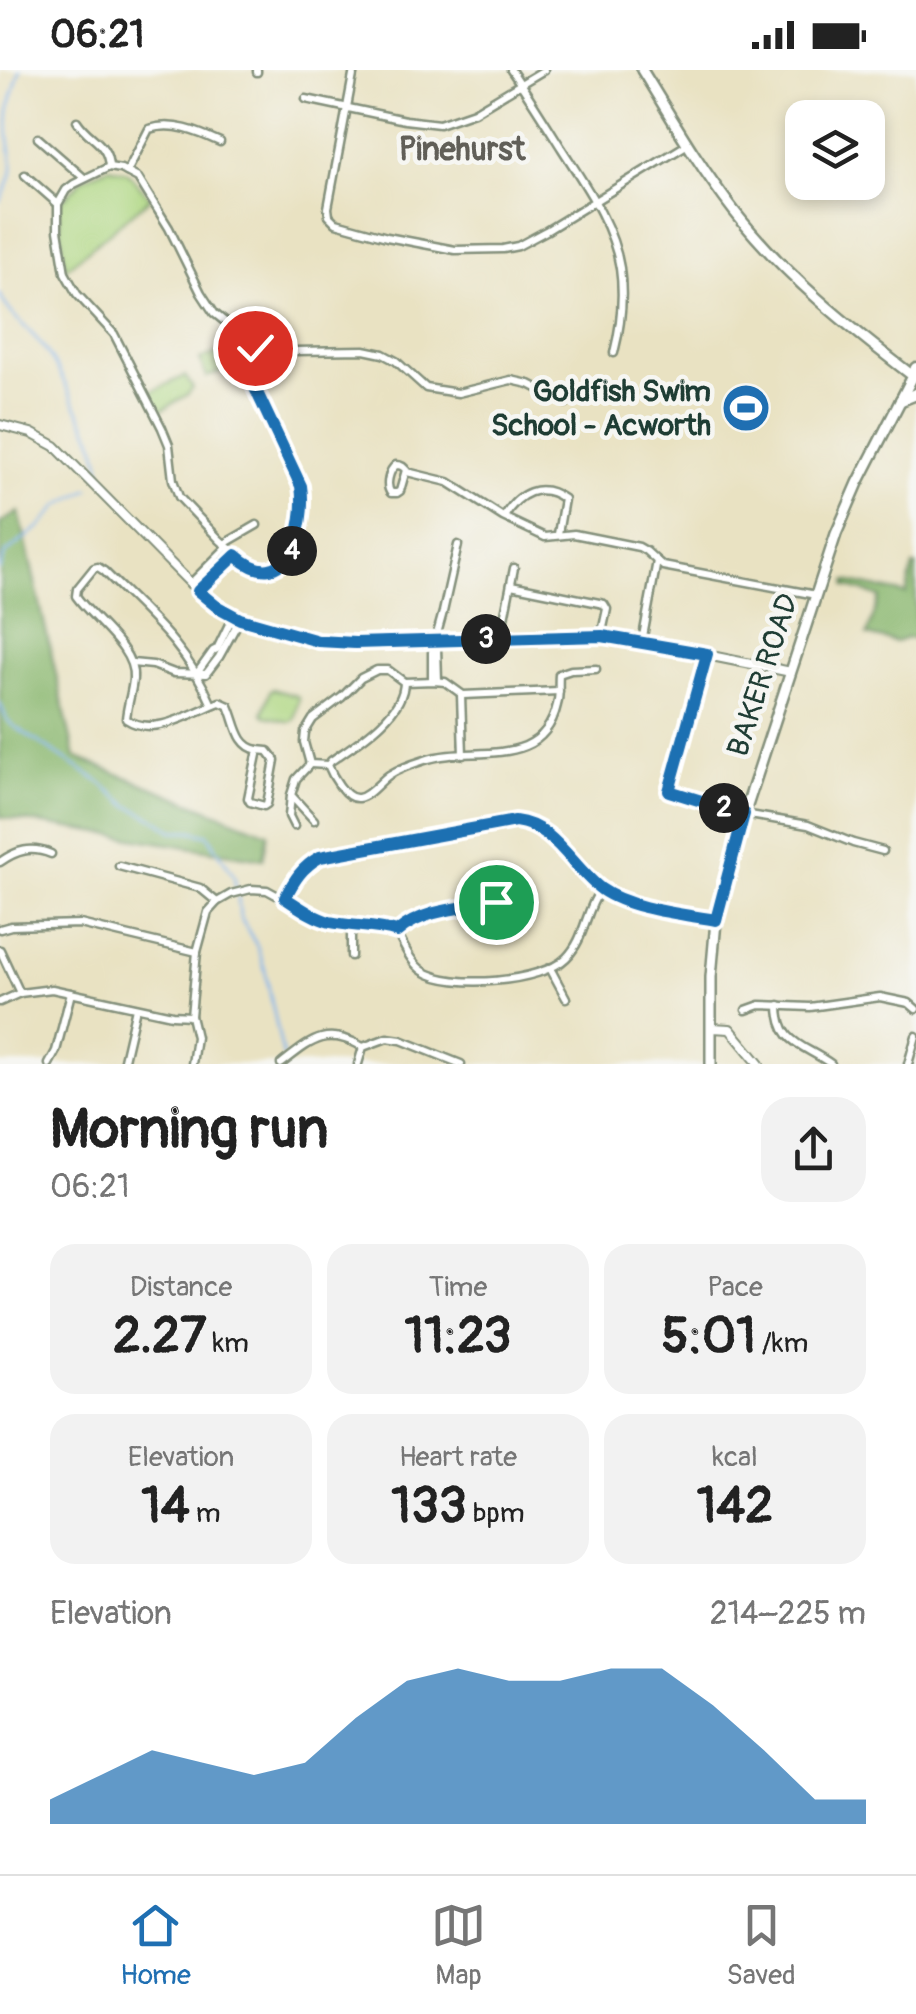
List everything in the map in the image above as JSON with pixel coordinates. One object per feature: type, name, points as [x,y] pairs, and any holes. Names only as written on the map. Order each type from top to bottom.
[{"type":"main road","points":[[642,70],[734,211],[775,258],[825,305],[915,376]]},
{"type":"main road","name":"BAKER ROAD","points":[[711,1064],[711,977],[716,920],[744,814],[836,534],[858,483],[915,376]]},
{"type":"main road","points":[[901,400],[916,394]]},
{"type":"street","points":[[354,70],[328,216],[336,224],[387,237],[455,250],[518,246],[688,144]]},
{"type":"street","points":[[511,70],[594,200],[614,244],[620,266],[621,309],[614,353]]},
{"type":"street","points":[[306,99],[440,124],[474,112],[544,70]]},
{"type":"street","points":[[77,121],[106,151],[109,167]]},
{"type":"street","points":[[128,172],[149,129],[172,126],[220,142]]},
{"type":"street","points":[[38,138],[84,178]]},
{"type":"street","points":[[109,167],[128,172],[138,178],[152,198],[214,313],[230,325],[246,349],[254,386],[298,476],[303,496],[299,529],[287,560],[278,566],[260,569],[248,565],[178,497],[162,428],[109,327],[70,286],[65,273],[58,204],[66,190],[109,167]]},
{"type":"street","points":[[25,175],[58,204]]},
{"type":"street","points":[[246,349],[364,350],[383,354],[426,388],[458,393],[512,380],[530,384],[566,403]]},
{"type":"street","points":[[0,424],[38,436],[68,457],[216,606],[236,618],[290,635],[326,642],[602,636],[790,672]]},
{"type":"street","points":[[406,470],[448,482],[545,537],[574,534],[638,547],[663,566],[816,595]]},
{"type":"street","points":[[504,517],[516,500],[531,492],[560,494],[564,499],[558,534]]},
{"type":"street","points":[[190,584],[225,545],[257,525]]},
{"type":"street","points":[[435,681],[432,652],[458,545]]},
{"type":"street","points":[[198,591],[236,555]]},
{"type":"street","points":[[642,642],[657,562]]},
{"type":"street","points":[[212,705],[198,674],[177,644],[104,571],[94,568],[77,588],[76,596],[128,654],[134,679],[126,718],[154,728],[220,702],[228,706],[243,742],[251,749],[268,751],[275,760],[264,806],[248,798],[258,750]]},
{"type":"street","points":[[500,639],[514,568]]},
{"type":"street","points":[[510,584],[604,604],[602,636]]},
{"type":"street","points":[[198,674],[215,656],[236,618]]},
{"type":"street","points":[[132,664],[153,665],[174,674],[206,674],[236,618]]},
{"type":"street","points":[[707,654],[669,791],[744,814],[808,825],[883,851]]},
{"type":"street","points":[[328,765],[350,797],[356,798],[404,768],[430,758],[504,752],[532,744],[550,724],[558,705],[559,674],[596,669]]},
{"type":"street","points":[[310,764],[304,742],[313,719],[377,670],[388,670],[404,682],[452,685],[461,695],[463,755]]},
{"type":"street","points":[[328,765],[391,712],[404,692],[404,682]]},
{"type":"street","points":[[461,695],[559,691]]},
{"type":"street","points":[[310,764],[328,765]]},
{"type":"street","points":[[294,826],[289,816],[291,795],[296,779],[310,764]]},
{"type":"street","points":[[291,795],[314,820]]},
{"type":"street","points":[[285,898],[307,864],[320,857],[515,821],[540,828],[602,889],[623,900],[716,920]]},
{"type":"street","points":[[0,862],[20,850],[38,849],[51,854]]},
{"type":"street","points":[[119,866],[200,888],[218,902]]},
{"type":"street","points":[[192,1064],[196,1037],[191,1016],[197,952],[208,912],[231,894],[267,890],[324,921],[351,926],[366,924],[397,932],[418,968],[436,978],[474,982],[551,970],[576,948],[588,911],[602,889]]},
{"type":"street","points":[[397,932],[412,920],[516,898]]},
{"type":"street","points":[[0,929],[80,924],[197,952]]},
{"type":"street","points":[[351,926],[351,956]]},
{"type":"street","points":[[0,950],[20,993]]},
{"type":"street","points":[[551,970],[566,998]]},
{"type":"street","points":[[0,1002],[20,993],[52,990],[191,1016]]},
{"type":"street","points":[[49,1064],[71,992]]},
{"type":"street","points":[[746,1010],[760,1004],[810,1007],[880,997],[909,1003],[916,1009]]},
{"type":"street","points":[[779,1006],[779,1022],[785,1035],[831,1064]]},
{"type":"street","points":[[123,1064],[136,1008]]},
{"type":"street","points":[[712,1028],[730,1029],[759,1064]]},
{"type":"street","points":[[282,1064],[328,1036],[344,1036],[363,1047]]},
{"type":"street","points":[[908,1064],[916,1036]]},
{"type":"street","points":[[363,1047],[387,1038],[400,1040],[461,1064]]},
{"type":"street","points":[[358,1064],[363,1047]]},
{"type":"green space","points":[[109,167],[127,172],[151,198],[65,269],[58,204],[84,178]]},
{"type":"green space","points":[[235,345],[243,363],[207,377],[200,360]]},
{"type":"green space","points":[[185,376],[193,388],[160,411],[150,392]]},
{"type":"green space","points":[[19,512],[75,757],[268,833],[263,859],[0,817],[0,523]]},
{"type":"green space","points":[[913,566],[916,639],[896,642],[867,635],[880,597],[846,586],[847,581],[906,594]]},
{"type":"green space","points":[[273,689],[297,696],[294,720],[265,716]]},
{"type":"waterway","points":[[0,201],[12,170],[8,117],[20,70]]},
{"type":"waterway","points":[[0,295],[56,367],[93,441],[101,473]]},
{"type":"waterway","points":[[0,569],[5,554],[42,525],[58,506],[89,489]]},
{"type":"waterway","points":[[0,703],[12,725],[97,780],[129,806],[173,831],[208,835],[234,876],[236,888]]},
{"type":"waterway","points":[[238,897],[240,917],[257,946],[265,970],[283,1056]]},
{"type":"place","name":"Goldfish Swim School - Acworth","points":[[746,408]]},
{"type":"district","name":"Pinehurst","points":[[462,150]]},
{"type":"route","points":[[255,348],[246,349],[254,386],[298,476],[303,496],[300,520],[294,546],[284,562],[260,569],[236,555],[198,591],[216,606],[256,625],[326,642],[602,636],[707,654],[669,791],[744,814],[716,920],[623,900],[602,889],[540,828],[515,821],[320,857],[307,864],[285,898],[324,921],[351,926],[366,924],[397,932],[412,920],[496,902]]}]
